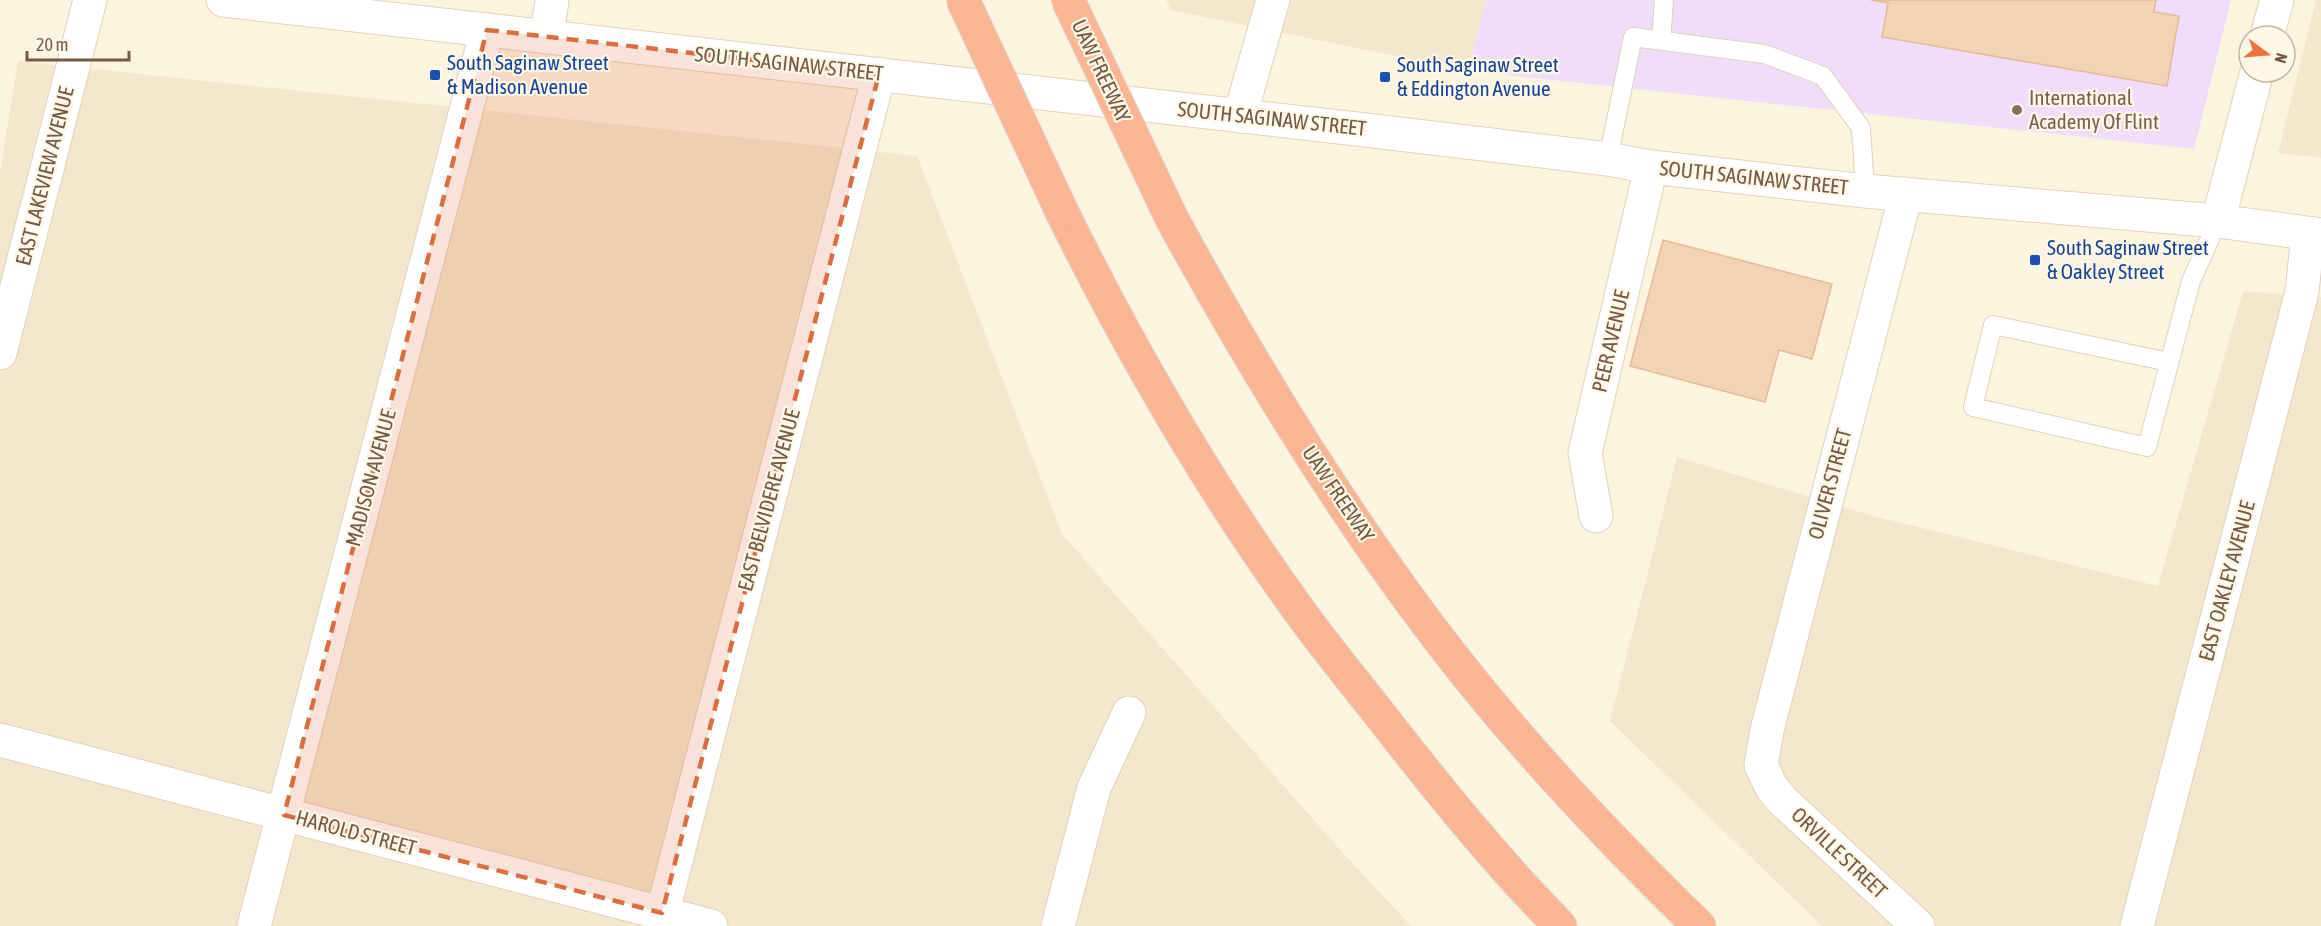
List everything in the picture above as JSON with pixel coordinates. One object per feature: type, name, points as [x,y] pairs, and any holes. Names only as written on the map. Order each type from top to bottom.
[{"type":"highway","points":[[963,0],[1062,212],[1130,342],[1200,461],[1252,542],[1303,616],[1455,812],[1509,874],[1560,926]]},
{"type":"highway","name":"UAW FREEWAY","points":[[1068,0],[1172,219],[1234,332],[1333,489],[1429,627],[1554,779],[1631,861],[1699,926]]},
{"type":"street","name":"EAST LAKEVIEW AVENUE","points":[[0,352],[90,0]]},
{"type":"street","name":"SOUTH SAGINAW STREET","points":[[223,0],[879,74],[1865,191],[2218,221],[2314,234]]},
{"type":"street","points":[[547,37],[552,0]]},
{"type":"street","points":[[1240,117],[1273,0]]},
{"type":"street","points":[[2270,24],[2277,0]]},
{"type":"street","name":"MADISON AVENUE","points":[[255,926],[487,30]]},
{"type":"street","name":"EAST BELVIDERE AVENUE","points":[[660,919],[879,74]]},
{"type":"street","points":[[2218,221],[2255,84]]},
{"type":"street","name":"PEER AVENUE","points":[[1596,516],[1586,453],[1651,167]]},
{"type":"street","name":"OLIVER STREET","points":[[1764,775],[1761,765],[1767,730],[1905,194]]},
{"type":"street","name":"EAST OAKLEY AVENUE","points":[[2137,926],[2302,292],[2314,234]]},
{"type":"street","points":[[1058,926],[1094,788],[1129,713]]},
{"type":"street","name":"HAROLD STREET","points":[[0,740],[284,815],[660,919],[711,926]]},
{"type":"street","name":"ORVILLE STREET","points":[[1764,775],[1783,801],[1918,926]]},
{"type":"lane","points":[[1661,41],[1664,0]]},
{"type":"lane","points":[[1608,159],[1633,38],[1661,41],[1764,54],[1823,76],[1862,128],[1865,191]]},
{"type":"lane","points":[[2169,362],[1993,325],[1973,407],[2147,447],[2191,281],[2218,221]]},
{"type":"highlighted area","points":[[487,30],[879,74],[662,913],[284,815]]},
{"type":"shaded area","points":[[1166,0],[1486,0],[1468,71],[1171,10]]},
{"type":"shaded area","name":"International Academy Of Flint","points":[[1486,0],[2231,0],[2194,149],[1468,71]]},
{"type":"shaded area","points":[[2316,0],[2321,0],[2321,158],[2278,153],[2297,84]]},
{"type":"shaded area","points":[[18,61],[917,156],[1062,534],[1342,852],[1411,926],[0,926],[0,173]]},
{"type":"shaded area","points":[[2243,291],[2321,297],[2321,926],[1822,926],[1610,721],[1677,457],[1873,516],[2158,586]]},
{"type":"building","points":[[1871,0],[2156,0],[2154,12],[2179,16],[2167,86],[1882,37],[1888,3]]},
{"type":"building","points":[[1663,240],[1832,284],[1812,359],[1779,350],[1765,402],[1630,366]]},
{"type":"place","name":"South Saginaw Street & Madison Avenue","points":[[435,75]]},
{"type":"place","name":"South Saginaw Street & Eddington Avenue","points":[[1385,77]]},
{"type":"place","name":"International Academy Of Flint","points":[[2017,110]]},
{"type":"place","name":"South Saginaw Street & Oakley Street","points":[[2035,260]]}]
